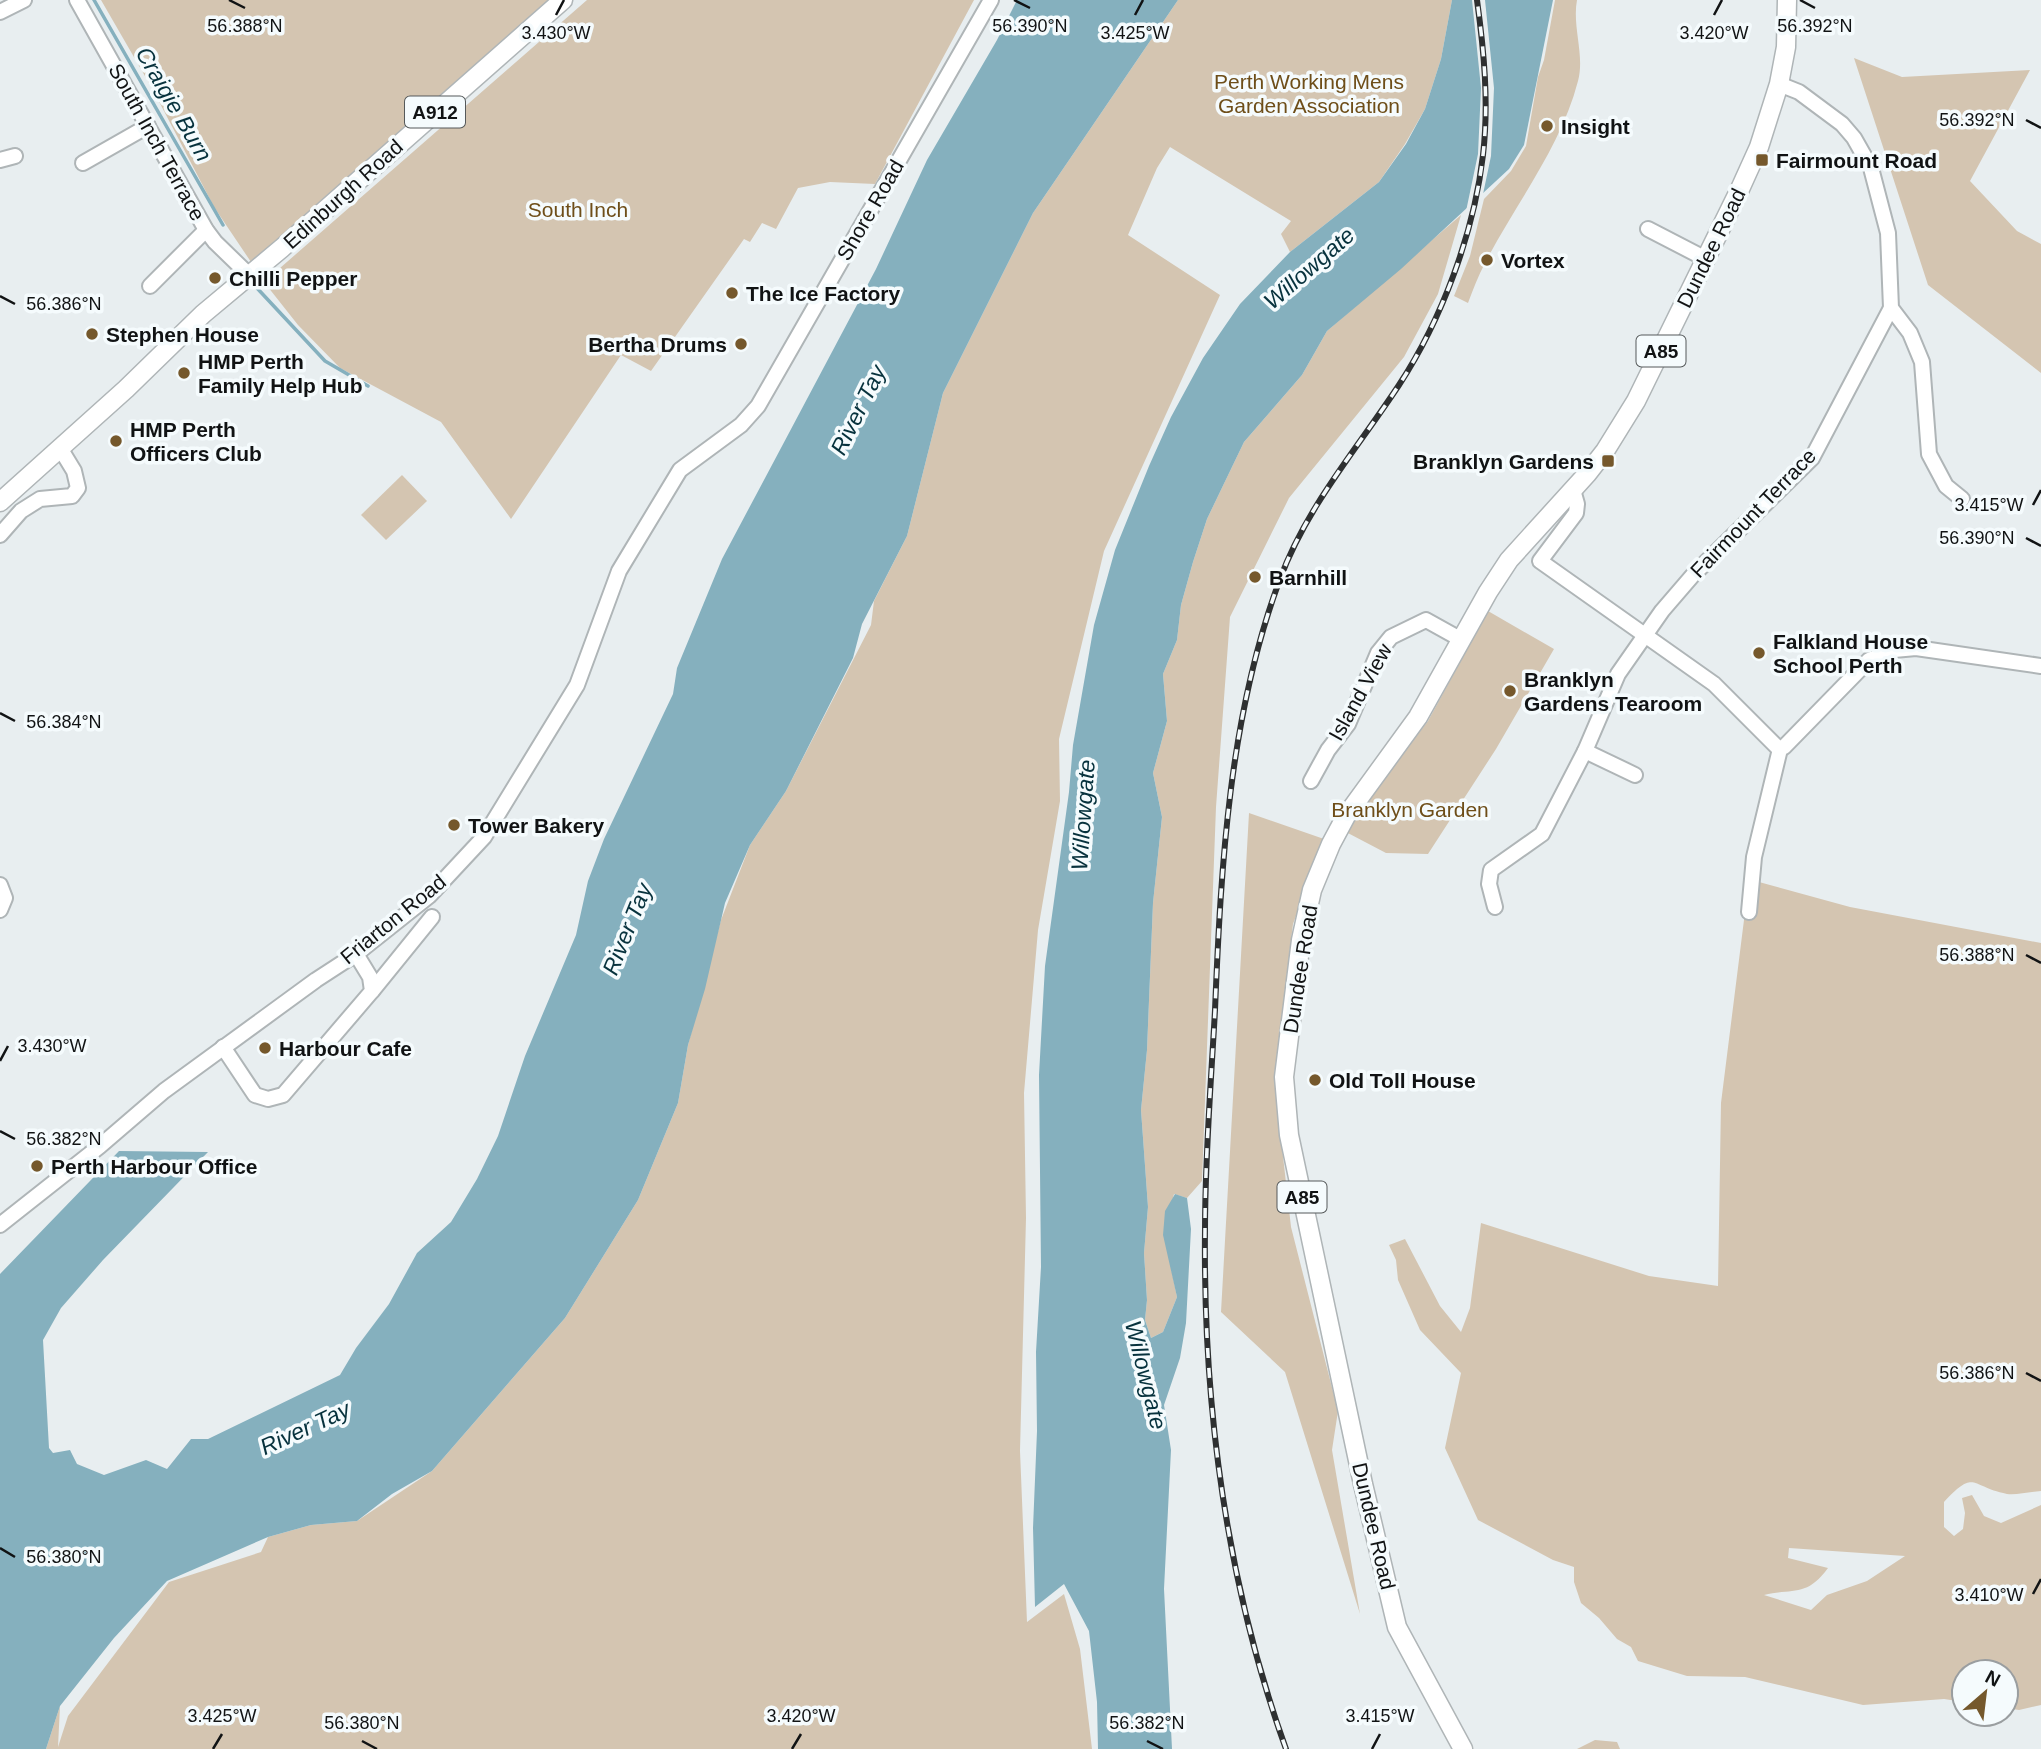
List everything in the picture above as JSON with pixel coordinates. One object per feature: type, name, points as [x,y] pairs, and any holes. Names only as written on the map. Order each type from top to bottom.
[{"type":"main road","name":"Edinburgh Road","points":[[2,495],[60,448],[248,274],[282,248],[563,0]]},
{"type":"main road","name":"Dundee Road","points":[[1463,1749],[1397,1627],[1363,1484],[1289,1135],[1284,1077],[1301,940],[1312,890],[1346,816],[1418,717],[1488,592],[1509,560],[1605,451],[1636,401],[1759,147],[1779,83],[1786,47],[1787,0]]},
{"type":"street","points":[[0,12],[24,0]]},
{"type":"street","name":"South Inch Terrace","points":[[77,0],[206,230],[248,274]]},
{"type":"street","name":"Shore Road","points":[[680,470],[741,425],[758,406],[991,0]]},
{"type":"street","points":[[1779,83],[1799,92],[1842,124],[1854,138],[1871,167],[1888,233],[1891,308],[1910,333],[1922,362],[1929,454],[1946,486],[1962,499]]},
{"type":"street","points":[[83,163],[148,126]]},
{"type":"street","points":[[0,160],[15,156]]},
{"type":"street","points":[[1648,229],[1706,259]]},
{"type":"street","points":[[149,286],[206,230]]},
{"type":"street","name":"Fairmount Terrace","points":[[1495,907],[1489,884],[1491,870],[1542,834],[1586,751],[1618,674],[1662,611],[1693,575],[1812,458],[1891,308]]},
{"type":"street","points":[[0,535],[21,512],[40,499],[72,496],[78,488],[74,471],[60,448]]},
{"type":"street","name":"Friarton Road","points":[[0,1225],[164,1091],[356,954],[429,896],[484,837],[577,685],[619,571],[680,470]]},
{"type":"street","points":[[1573,490],[1577,504],[1576,513],[1539,561],[1714,684],[1780,749]]},
{"type":"street","name":"Island View","points":[[1311,781],[1328,750],[1348,724],[1378,653],[1391,637],[1426,620],[1462,640]]},
{"type":"street","points":[[1749,912],[1754,857],[1780,749],[1869,660],[1894,650],[1916,648],[2041,666]]},
{"type":"street","points":[[1586,751],[1635,775]]},
{"type":"street","points":[[0,885],[5,898],[0,909]]},
{"type":"street","points":[[223,1047],[255,1095],[268,1099],[283,1095],[432,917]]},
{"type":"street","points":[[356,954],[370,977],[372,991]]},
{"type":"green space","points":[[101,0],[557,0],[251,262],[214,207],[153,90]]},
{"type":"green space","name":"South Inch","points":[[587,0],[974,0],[875,184],[830,182],[798,188],[776,229],[762,223],[750,242],[744,239],[651,371],[621,355],[511,519],[441,422],[340,368],[298,325],[264,282]]},
{"type":"green space","name":"Perth Working Mens Garden Association","points":[[1178,0],[1452,0],[1441,59],[1425,109],[1405,144],[1379,182],[1290,252],[1281,234],[1291,221],[1170,147],[1157,168],[1128,235],[1220,295],[1104,551],[1059,739],[1060,801],[1038,930],[1024,1093],[1026,1218],[1020,1451],[1027,1622],[1064,1594],[1080,1649],[1092,1749],[46,1749],[60,1706],[58,1747],[68,1716],[169,1582],[261,1552],[268,1537],[311,1525],[357,1521],[432,1471],[565,1318],[638,1200],[678,1103],[688,1045],[721,920],[750,845],[786,791],[871,625],[874,601],[907,536],[943,393],[1033,213]]},
{"type":"green space","points":[[1555,0],[1577,0],[1580,61],[1578,81],[1561,129],[1485,263],[1468,303],[1454,296],[1470,256],[1484,199],[1511,171],[1526,146]]},
{"type":"green space","points":[[1854,58],[1902,77],[2030,70],[1970,181],[2017,231],[2041,244],[2041,373],[1928,285]]},
{"type":"green space","points":[[1461,215],[1438,294],[1404,357],[1289,498],[1230,617],[1216,807],[1202,1181],[1187,1198],[1174,1194],[1164,1233],[1177,1297],[1163,1332],[1151,1338],[1145,1320],[1147,1300],[1144,1253],[1148,1207],[1141,1110],[1147,1050],[1153,903],[1162,817],[1153,773],[1167,721],[1163,674],[1177,640],[1181,605],[1207,519],[1244,442],[1302,375],[1327,331]]},
{"type":"green space","points":[[402,475],[427,501],[386,540],[361,515]]},
{"type":"green space","name":"Branklyn Garden","points":[[1488,611],[1554,649],[1496,749],[1428,854],[1386,853],[1344,831],[1428,721]]},
{"type":"green space","points":[[1249,813],[1324,839],[1293,924],[1274,1077],[1291,1227],[1338,1411],[1332,1450],[1360,1614],[1285,1372],[1221,1312]]},
{"type":"green space","points":[[1759,882],[1850,907],[2041,943],[2041,1491],[2007,1494],[1974,1483],[1962,1485],[1944,1502],[1944,1527],[1954,1536],[1963,1529],[1965,1513],[1962,1498],[1972,1495],[1984,1516],[2001,1523],[2041,1505],[2041,1705],[2020,1710],[2020,1658],[1950,1658],[1950,1700],[1863,1705],[1745,1677],[1687,1676],[1638,1661],[1631,1647],[1617,1639],[1599,1618],[1581,1603],[1574,1582],[1574,1567],[1553,1560],[1478,1520],[1445,1448],[1461,1373],[1420,1330],[1398,1280],[1396,1260],[1389,1245],[1405,1239],[1440,1306],[1461,1332],[1470,1308],[1481,1223],[1649,1276],[1718,1286],[1721,1103],[1745,912]],"holes":[[[1789,1548],[1905,1556],[1867,1581],[1827,1595],[1811,1610],[1764,1595],[1799,1590],[1813,1583],[1828,1568],[1788,1558]]]},
{"type":"green space","points":[[1595,1740],[1617,1742],[1620,1749],[1577,1749]]},
{"type":"water","name":"River Tay","points":[[1017,0],[1178,0],[1033,213],[943,393],[907,536],[862,624],[853,658],[786,791],[750,845],[725,903],[705,989],[688,1045],[678,1103],[638,1200],[565,1318],[432,1471],[392,1494],[357,1521],[311,1525],[268,1537],[167,1581],[114,1638],[60,1706],[46,1749],[0,1749],[0,1274],[119,1151],[208,1152],[103,1260],[61,1308],[43,1340],[49,1448],[53,1453],[70,1450],[77,1464],[104,1475],[146,1460],[167,1469],[191,1439],[208,1439],[340,1375],[356,1348],[389,1304],[417,1253],[451,1222],[477,1179],[498,1136],[525,1056],[576,935],[588,881],[604,839],[673,694],[677,668],[722,559],[876,269],[927,160],[997,40]]},
{"type":"water","name":"Willowgate","points":[[1452,0],[1553,0],[1524,145],[1509,169],[1401,269],[1327,331],[1302,375],[1244,442],[1207,519],[1181,605],[1177,640],[1163,674],[1167,721],[1153,773],[1162,817],[1153,903],[1147,1050],[1141,1110],[1148,1207],[1144,1253],[1147,1300],[1145,1320],[1151,1338],[1163,1332],[1177,1297],[1163,1235],[1165,1211],[1175,1194],[1187,1198],[1191,1229],[1186,1323],[1180,1358],[1164,1405],[1171,1450],[1164,1589],[1172,1749],[1098,1749],[1097,1702],[1089,1631],[1064,1584],[1035,1607],[1033,1528],[1037,1431],[1036,1352],[1041,1267],[1039,1075],[1045,966],[1073,745],[1094,625],[1115,550],[1149,466],[1171,417],[1203,358],[1240,304],[1290,252],[1379,182],[1406,144],[1425,109],[1441,59]]},
{"type":"pier","points":[[1472,0],[1485,0],[1494,88],[1491,156],[1482,199],[1465,216],[1478,154],[1481,88]]},
{"type":"waterway","name":"Craigie Burn","points":[[94,0],[223,225]]},
{"type":"waterway","name":"Craigie Burn","points":[[256,287],[325,361],[368,386]]},
{"type":"railway","points":[[1286,1749],[1265,1686],[1233,1558],[1222,1493],[1208,1361],[1205,1295],[1206,1174],[1225,846],[1239,737],[1249,684],[1280,579],[1318,502],[1415,359],[1442,304],[1464,245],[1479,185],[1485,136],[1485,77],[1477,0]]},
{"type":"place","name":"Insight","points":[[1547,126]]},
{"type":"place","name":"Fairmount Road","points":[[1762,160]]},
{"type":"place","name":"Vortex","points":[[1487,260]]},
{"type":"place","name":"Chilli Pepper","points":[[215,278]]},
{"type":"place","name":"The Ice Factory","points":[[732,293]]},
{"type":"place","name":"Stephen House","points":[[92,334]]},
{"type":"place","name":"Bertha Drums","points":[[741,344]]},
{"type":"place","name":"HMP Perth Family Help Hub","points":[[184,373]]},
{"type":"place","name":"HMP Perth Officers Club","points":[[116,441]]},
{"type":"place","name":"Branklyn Gardens","points":[[1608,461]]},
{"type":"place","name":"Barnhill","points":[[1255,577]]},
{"type":"place","name":"Falkland House School Perth","points":[[1759,653]]},
{"type":"place","name":"Branklyn Gardens Tearoom","points":[[1510,691]]},
{"type":"place","name":"Tower Bakery","points":[[454,825]]},
{"type":"place","name":"Harbour Cafe","points":[[265,1048]]},
{"type":"place","name":"Old Toll House","points":[[1315,1080]]},
{"type":"place","name":"Perth Harbour Office","points":[[37,1166]]}]
